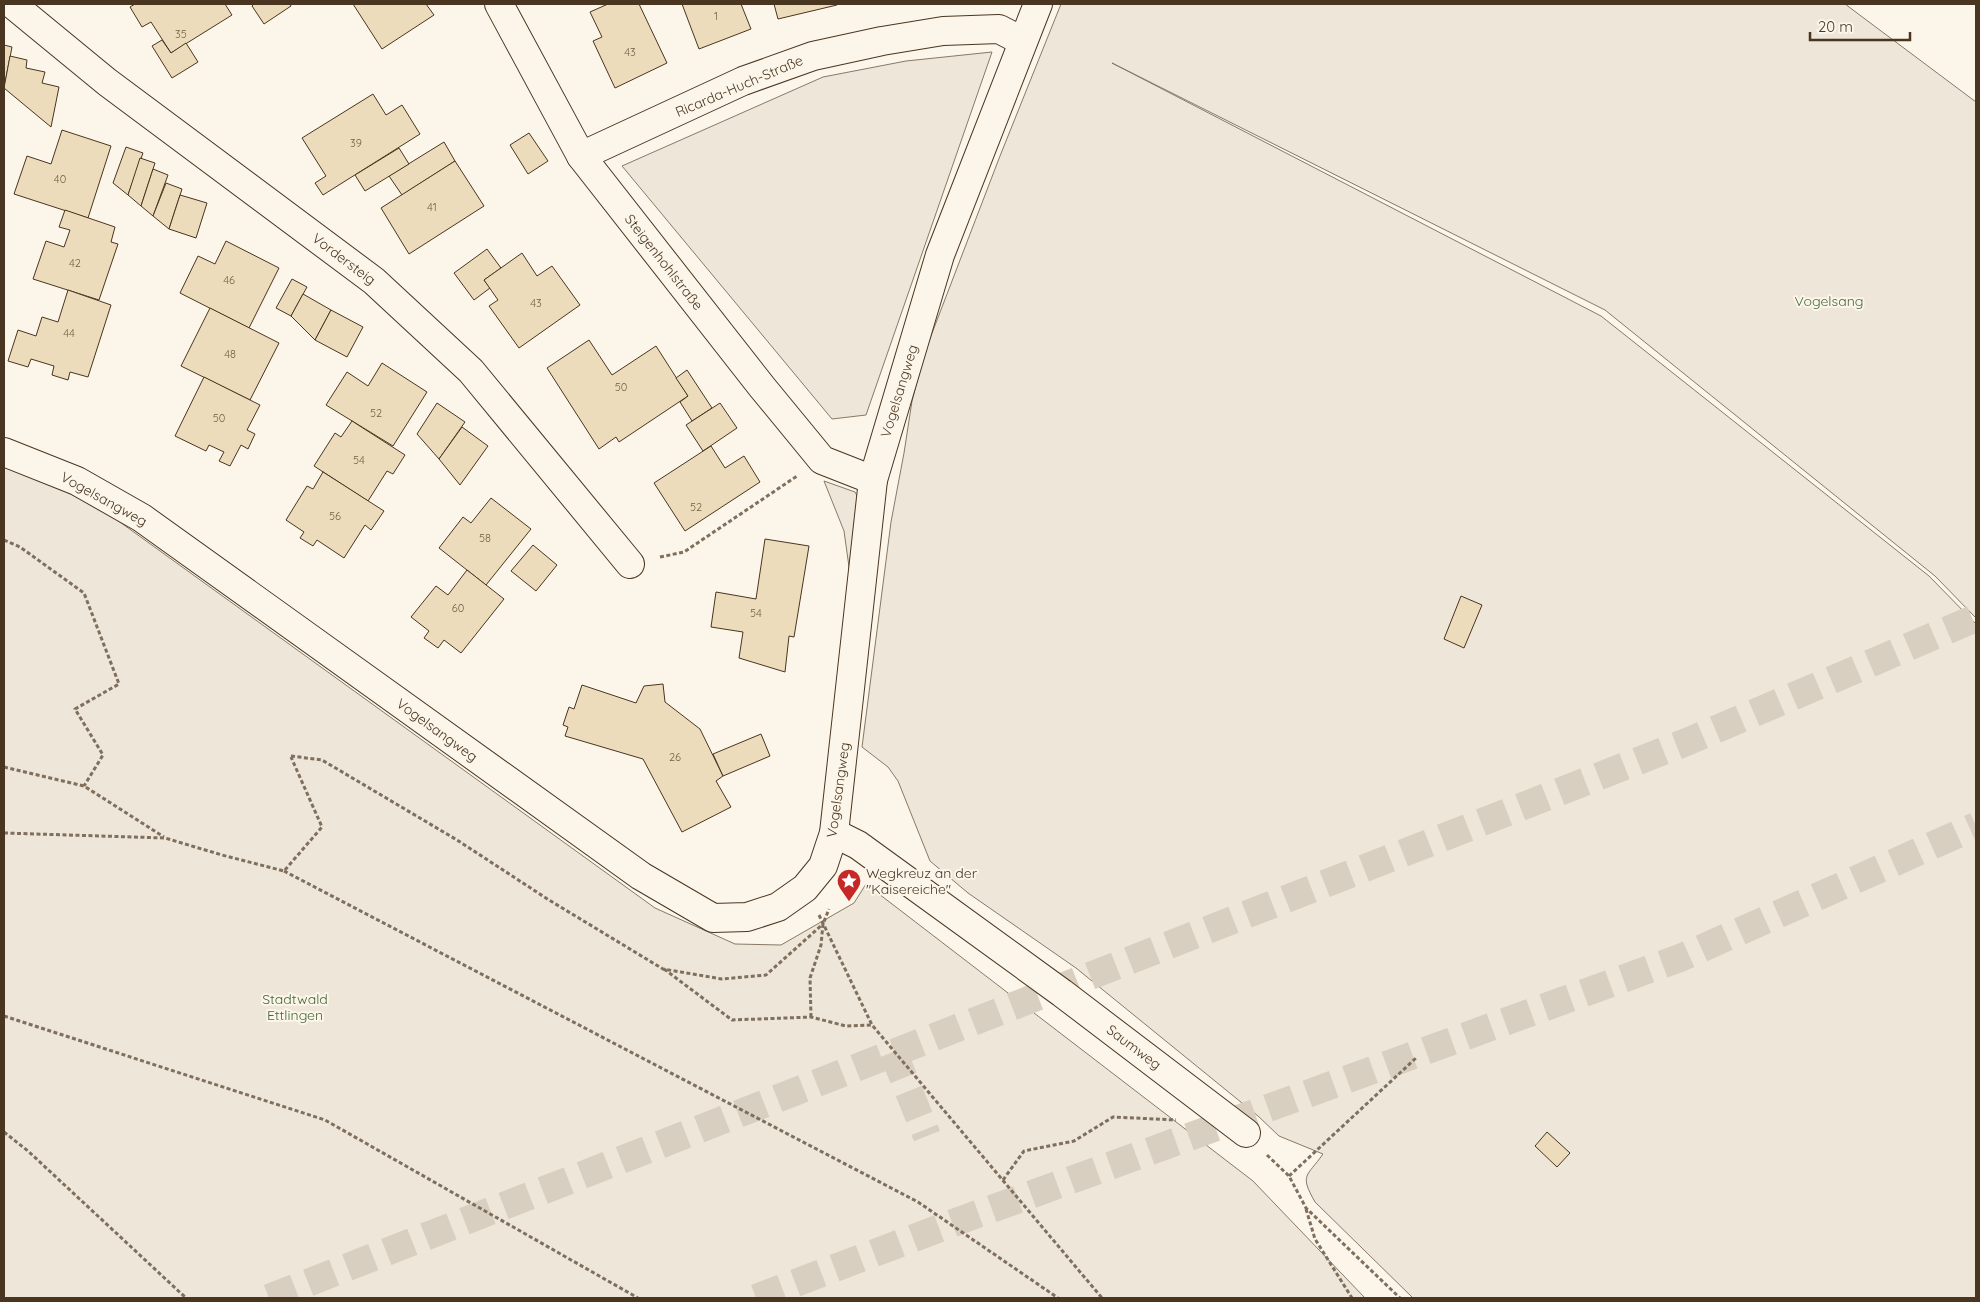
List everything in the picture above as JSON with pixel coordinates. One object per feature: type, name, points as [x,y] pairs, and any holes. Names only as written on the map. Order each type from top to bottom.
[{"type":"street","name":"Vordersteig","points":[[12,4],[107,82],[374,281],[471,371],[630,564]]},
{"type":"street","name":"Steigenhohlstraße","points":[[499,4],[581,156],[762,387],[822,460],[873,480]]},
{"type":"street","name":"Vogelsangweg","points":[[4,452],[77,481],[142,518],[641,876],[713,918],[747,917],[778,907],[805,888],[823,866],[834,833],[873,480],[940,255],[1038,4]]},
{"type":"street","name":"Ricarda-Huch-Straße","points":[[581,156],[743,81],[812,56],[882,41],[943,31],[999,29],[1022,41]]},
{"type":"street","name":"Saumweg","points":[[834,833],[858,845],[1070,999],[1246,1133]]},
{"type":"path","points":[[630,564],[684,552],[778,490]]},
{"type":"path","points":[[4,540],[20,547],[84,593],[120,684],[75,709],[103,755],[84,786]]},
{"type":"path","points":[[284,871],[322,827],[291,756],[322,760],[457,840],[548,900],[663,969],[732,1020],[811,1016],[846,1026],[872,1025]]},
{"type":"path","points":[[4,767],[84,786],[165,838]]},
{"type":"path","points":[[4,833],[165,838],[284,871],[918,1202],[1058,1298]]},
{"type":"path","points":[[663,969],[722,980],[766,975],[823,924]]},
{"type":"path","points":[[811,1016],[810,978],[821,945],[823,924]]},
{"type":"path","points":[[823,924],[872,1025],[1102,1298]]},
{"type":"path","points":[[4,1016],[325,1120],[638,1298]]},
{"type":"path","points":[[1289,1176],[1416,1058]]},
{"type":"path","points":[[1002,1180],[1024,1150],[1074,1141],[1113,1117],[1165,1118],[1193,1123],[1212,1106]]},
{"type":"path","points":[[4,1132],[28,1151],[186,1298]]},
{"type":"path","points":[[1246,1133],[1289,1176],[1306,1208],[1315,1239],[1352,1298]]},
{"type":"path","points":[[1306,1208],[1400,1298]]},
{"type":"green space","name":"Vogelsang","points":[[1061,4],[1845,4],[1976,102],[1976,618],[1935,576],[1605,310],[1112,63],[1601,316],[1929,576],[1976,624],[1976,1298],[1413,1298],[1315,1202],[1306,1181],[1309,1172],[1323,1154],[1279,1136],[1258,1116],[1076,968],[968,893],[930,861],[898,781],[888,767],[862,747],[891,522],[912,401],[924,354]]},
{"type":"green space","points":[[992,52],[866,415],[832,419],[622,166],[823,77],[906,61]]},
{"type":"green space","name":"Stadtwald Ettlingen","points":[[4,462],[106,512],[655,908],[735,944],[781,945],[854,903],[866,884],[1253,1181],[1365,1298],[4,1298]]},
{"type":"green space","points":[[824,481],[855,492],[862,505],[850,574],[844,531]]},
{"type":"building","points":[[135,4],[225,4],[232,15],[171,53],[151,22],[142,27],[130,7]]},
{"type":"building","points":[[254,4],[290,4],[291,6],[264,24],[252,6]]},
{"type":"building","points":[[353,4],[426,4],[434,15],[382,49]]},
{"type":"building","points":[[608,4],[639,4],[667,63],[615,88],[593,41],[602,37],[590,12]]},
{"type":"building","points":[[682,4],[741,4],[751,29],[699,49]]},
{"type":"building","points":[[774,4],[836,4],[837,5],[778,19]]},
{"type":"building","points":[[162,40],[171,53],[186,43],[198,62],[172,78],[152,46]]},
{"type":"building","points":[[4,45],[12,47],[4,88]]},
{"type":"building","points":[[10,56],[27,60],[26,68],[45,72],[42,83],[59,87],[51,127],[4,88]]},
{"type":"building","points":[[373,94],[386,115],[402,105],[420,134],[323,195],[315,183],[326,176],[302,138]]},
{"type":"building","points":[[62,130],[111,146],[88,218],[14,194],[27,156],[51,164]]},
{"type":"building","points":[[529,133],[548,161],[528,174],[510,145]]},
{"type":"building","points":[[444,142],[455,161],[402,195],[389,176]]},
{"type":"building","points":[[126,147],[143,153],[128,195],[113,183]]},
{"type":"building","points":[[399,148],[409,164],[365,191],[355,175]]},
{"type":"building","points":[[140,158],[155,163],[141,206],[128,195]]},
{"type":"building","points":[[455,161],[484,206],[409,254],[381,208]]},
{"type":"building","points":[[153,169],[168,175],[153,216],[141,206]]},
{"type":"building","points":[[166,183],[182,189],[169,229],[153,216]]},
{"type":"building","points":[[180,195],[207,203],[196,238],[169,229]]},
{"type":"building","points":[[65,210],[115,227],[111,242],[118,244],[99,300],[33,279],[46,241],[64,247],[70,230],[59,227]]},
{"type":"building","points":[[226,241],[279,268],[249,328],[180,293],[198,256],[215,264]]},
{"type":"building","points":[[487,249],[501,268],[484,280],[490,288],[474,300],[454,273]]},
{"type":"building","points":[[522,253],[537,276],[552,266],[580,305],[519,348],[489,306],[498,300],[484,280]]},
{"type":"building","points":[[292,279],[307,287],[291,316],[276,308]]},
{"type":"building","points":[[68,290],[111,305],[88,377],[70,372],[68,380],[52,375],[54,366],[31,359],[28,367],[8,361],[18,330],[36,336],[42,317],[58,322]]},
{"type":"building","points":[[303,294],[331,310],[315,340],[291,316]]},
{"type":"building","points":[[210,308],[279,343],[250,400],[181,366]]},
{"type":"building","points":[[331,310],[363,327],[347,357],[315,340]]},
{"type":"building","points":[[589,340],[612,375],[656,346],[688,396],[619,442],[616,437],[599,449],[547,368]]},
{"type":"building","points":[[382,363],[427,392],[393,446],[326,405],[347,372],[368,386]]},
{"type":"building","points":[[687,370],[712,408],[692,421],[680,402],[688,396],[676,378]]},
{"type":"building","points":[[204,377],[260,405],[247,430],[255,434],[248,449],[241,445],[230,466],[219,461],[224,452],[209,445],[206,451],[175,436]]},
{"type":"building","points":[[437,403],[465,422],[439,459],[417,434]]},
{"type":"building","points":[[720,403],[737,428],[703,451],[686,425]]},
{"type":"building","points":[[352,421],[405,455],[393,474],[387,471],[368,501],[314,466],[335,433],[341,437]]},
{"type":"building","points":[[462,427],[488,446],[460,485],[439,459]]},
{"type":"building","points":[[711,446],[725,468],[744,456],[760,482],[685,531],[654,483]]},
{"type":"building","points":[[323,472],[384,511],[371,530],[365,525],[344,558],[317,540],[313,546],[300,538],[304,532],[286,520],[307,486],[313,489]]},
{"type":"building","points":[[491,498],[531,529],[486,585],[439,548],[463,517],[471,523]]},
{"type":"building","points":[[765,539],[809,546],[794,637],[789,636],[785,672],[739,658],[743,632],[711,627],[716,592],[756,599]]},
{"type":"building","points":[[533,545],[557,565],[536,591],[511,571]]},
{"type":"building","points":[[467,570],[504,599],[461,653],[444,640],[438,648],[424,638],[429,631],[411,617],[436,586],[448,595]]},
{"type":"building","points":[[1461,596],[1482,605],[1464,648],[1444,639]]},
{"type":"building","points":[[663,684],[665,702],[700,729],[723,776],[716,781],[731,807],[682,832],[643,759],[565,736],[568,727],[563,725],[569,707],[574,709],[582,685],[636,703],[644,686]]},
{"type":"building","points":[[761,734],[770,756],[723,776],[713,754]]},
{"type":"building","points":[[1547,1132],[1570,1153],[1557,1167],[1535,1146]]},
{"type":"tunnel","points":[[269,1298],[1689,741],[1976,618]]},
{"type":"tunnel","points":[[756,1298],[964,1219],[1680,958],[1976,826]]},
{"type":"tunnel","points":[[893,1052],[927,1136]]},
{"type":"place","name":"Wegkreuz an der \"Kaisereiche\"","points":[[849,902]]}]
